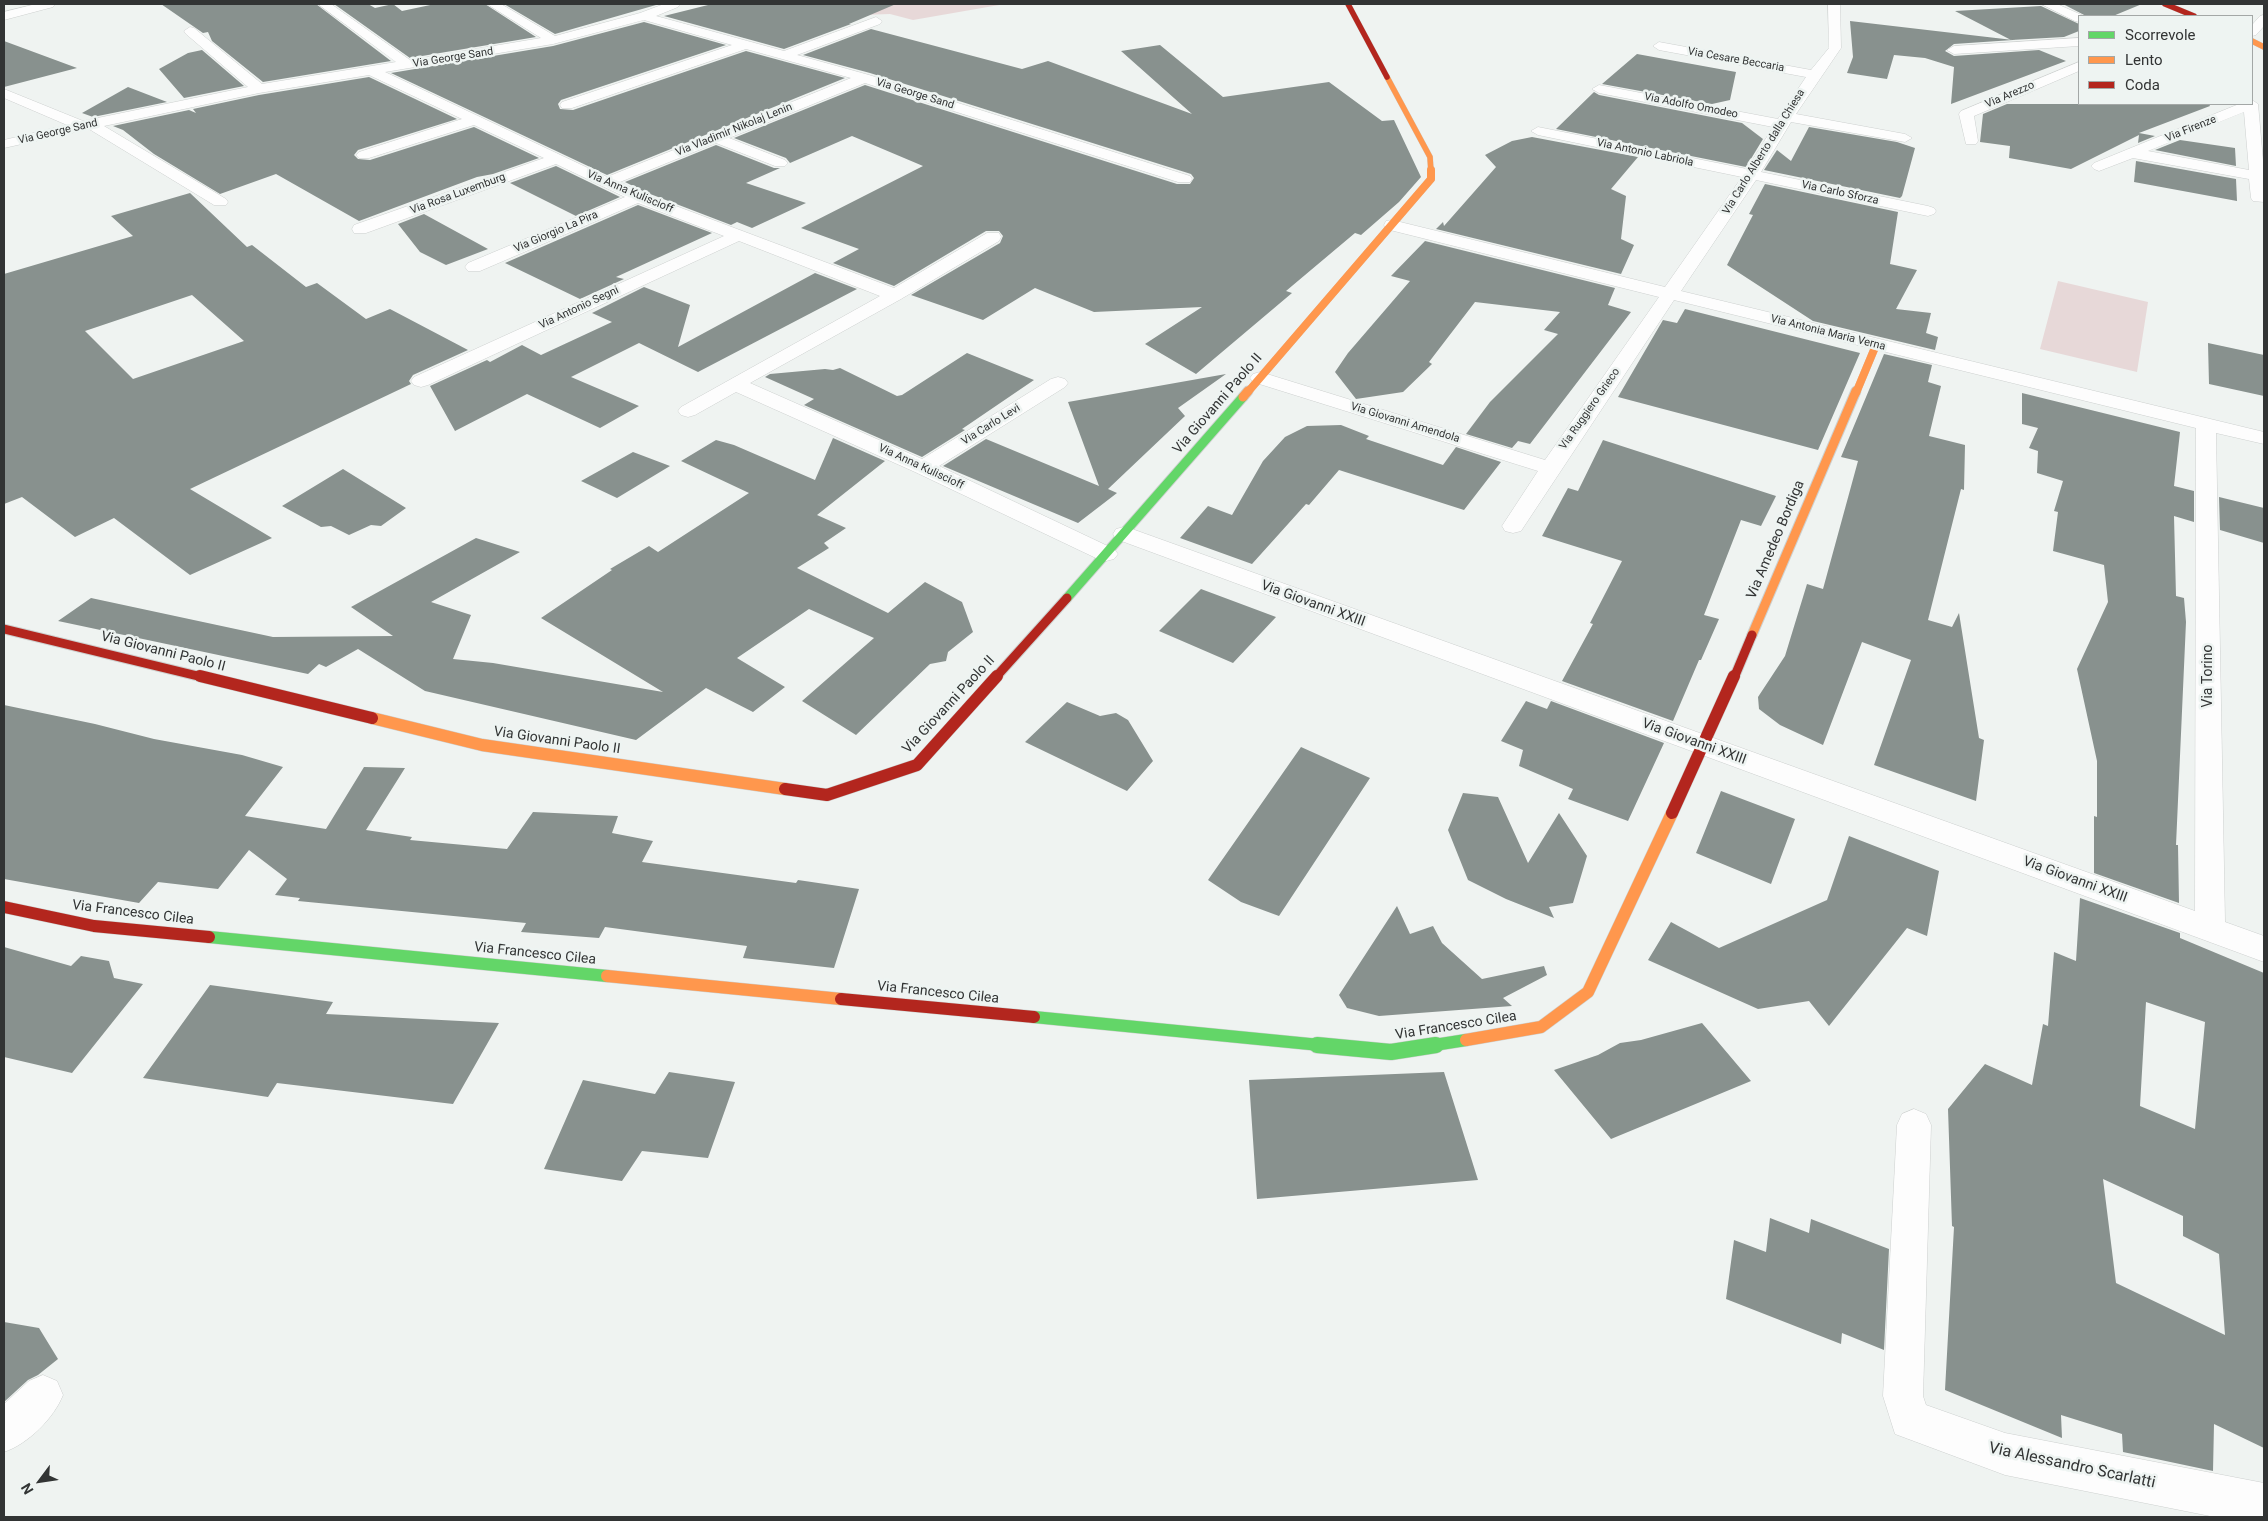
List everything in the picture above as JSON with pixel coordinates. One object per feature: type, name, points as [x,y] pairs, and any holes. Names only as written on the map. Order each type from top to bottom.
[{"type":"street","points":[[4,16],[49,4]]},
{"type":"street","points":[[324,4],[408,65]]},
{"type":"street","points":[[493,4],[552,40]]},
{"type":"street","name":"Via George Sand","points":[[4,144],[86,125],[259,90],[552,40],[644,16],[674,4]]},
{"type":"street","name":"Via Giovanni Paolo II","points":[[4,629],[482,745],[827,795],[917,765],[1124,534],[1432,179],[1430,157],[1348,4]]},
{"type":"street","name":"Via Carlo Alberto dalla Chiesa","points":[[1670,294],[1752,175],[1813,74],[1835,48],[1834,4]]},
{"type":"street","points":[[2047,4],[2078,18]]},
{"type":"street","points":[[2165,4],[2192,15]]},
{"type":"street","name":"Via George Sand","points":[[644,16],[864,78],[1184,179]]},
{"type":"street","points":[[2253,31],[2264,19]]},
{"type":"street","points":[[783,56],[876,20]]},
{"type":"street","points":[[190,31],[259,90]]},
{"type":"street","points":[[1954,50],[2078,42]]},
{"type":"street","points":[[567,105],[744,45]]},
{"type":"street","name":"Via Cesare Beccaria","points":[[1659,46],[1813,74]]},
{"type":"street","name":"Via Arezzo","points":[[1971,141],[1966,114],[2078,66]]},
{"type":"street","name":"Via Anna Kuliscioff","points":[[372,71],[605,183],[737,236],[895,295]]},
{"type":"street","name":"Via Vladimir Nikolaj Lenin","points":[[605,183],[864,78]]},
{"type":"street","name":"Via Adolfo Omodeo","points":[[1599,89],[1904,138]]},
{"type":"street","name":"Via Firenze","points":[[2253,102],[2264,92]]},
{"type":"street","points":[[4,93],[86,125],[220,202]]},
{"type":"street","name":"Via Firenze","points":[[2099,166],[2249,105]]},
{"type":"street","points":[[2251,105],[2259,198]]},
{"type":"street","points":[[364,155],[474,120]]},
{"type":"street","name":"Via Antonio Labriola","points":[[1538,130],[1752,175]]},
{"type":"street","points":[[715,138],[780,163]]},
{"type":"street","name":"Via Firenze","points":[[2132,153],[2256,176]]},
{"type":"street","name":"Via Rosa Luxemburg","points":[[360,229],[556,159]]},
{"type":"street","name":"Via Carlo Sforza","points":[[1752,175],[1928,211]]},
{"type":"street","name":"Via Giorgio La Pira","points":[[474,267],[638,197]]},
{"type":"street","name":"Via Antonia Maria Verna","points":[[1392,225],[1876,345],[2264,438]]},
{"type":"street","name":"Via Antonio Segni","points":[[421,381],[737,236]]},
{"type":"street","points":[[688,411],[994,237]]},
{"type":"street","name":"Via Ruggiero Grieco","points":[[1513,526],[1549,468],[1670,294]]},
{"type":"street","name":"Via Amedeo Bordiga","points":[[1704,746],[1876,345]]},
{"type":"street","name":"Via Giovanni Amendola","points":[[1260,378],[1549,468]]},
{"type":"street","name":"Via Carlo Levi","points":[[924,468],[1058,383]]},
{"type":"street","name":"Via Anna Kuliscioff","points":[[735,384],[924,468],[1106,554]]},
{"type":"street","name":"Via Torino","points":[[2206,423],[2210,929]]},
{"type":"street","name":"Via Giovanni XXIII","points":[[1124,534],[2264,950]]},
{"type":"street","name":"Via Francesco Cilea","points":[[4,907],[94,926],[1391,1052],[1541,1027],[1588,992],[1704,746]]},
{"type":"street","name":"Via Alessandro Scarlatti","points":[[1914,1125],[1903,1396],[1909,1420],[2005,1454],[2230,1499],[2264,1504]]},
{"type":"street","points":[[4,1432],[43,1395]]},
{"type":"shaded area","points":[[824,4],[1005,4],[913,20],[890,14],[861,15]]},
{"type":"shaded area","points":[[2058,281],[2148,302],[2137,372],[2040,349]]},
{"type":"building","points":[[161,4],[316,4],[391,61],[263,82],[212,41],[208,32],[203,33]]},
{"type":"building","points":[[334,4],[368,4],[375,8],[393,4],[402,11],[435,4],[485,4],[536,37],[410,58]]},
{"type":"building","points":[[504,4],[656,4],[656,5],[555,34]]},
{"type":"building","points":[[712,4],[896,4],[849,24],[851,24],[784,49],[664,16]]},
{"type":"building","points":[[2063,4],[2142,4],[2115,15],[2084,15]]},
{"type":"building","points":[[2041,6],[2078,24],[2078,31],[2064,37],[2011,40],[1955,11]]},
{"type":"building","points":[[1850,21],[2013,40],[1954,44],[1945,51],[1954,56],[2039,50],[2066,61],[1951,104],[1954,67],[1925,58],[1894,55],[1887,79],[1847,73],[1853,57]]},
{"type":"building","points":[[644,22],[726,45],[561,100],[558,104],[560,109],[573,110],[746,51],[845,78],[607,175],[391,73],[553,46]]},
{"type":"building","points":[[871,29],[1022,69],[1048,61],[1192,114],[1121,51],[1160,45],[1223,97],[1329,82],[1382,121],[1394,120],[1421,177],[1399,202],[1361,235],[1355,233],[1286,291],[1292,293],[1196,374],[1145,344],[1202,307],[1094,312],[1035,288],[983,320],[911,295],[1000,243],[1003,236],[999,231],[986,231],[894,286],[833,263],[859,249],[801,228],[923,166],[852,136],[790,163],[786,158],[734,138],[865,85],[1177,184],[1190,184],[1194,178],[1191,174],[870,73],[803,55]]},
{"type":"building","points":[[4,41],[77,68],[4,87]]},
{"type":"building","points":[[202,50],[244,86],[184,98],[159,69],[188,53]]},
{"type":"building","points":[[1637,54],[1736,72],[1730,100],[1712,104],[1602,84]]},
{"type":"building","points":[[369,77],[457,119],[358,150],[354,155],[358,159],[370,160],[474,127],[539,158],[493,174],[477,177],[359,221],[276,174],[220,194],[154,154],[123,130],[113,126],[189,110],[196,113],[193,109],[259,95]]},
{"type":"building","points":[[128,87],[167,102],[93,117],[82,113]]},
{"type":"building","points":[[1594,92],[1599,95],[1742,123],[1763,139],[1746,167],[1556,129]]},
{"type":"building","points":[[2007,104],[2210,106],[2139,133],[2155,136],[2138,143],[2139,135],[2071,169],[2009,158],[2010,146],[1980,142],[1983,114]]},
{"type":"building","points":[[1809,127],[1897,142],[1915,148],[1902,196],[1900,198],[1764,170],[1777,150],[1791,161]]},
{"type":"building","points":[[1532,137],[1638,157],[1611,189],[1626,196],[1621,239],[1634,245],[1621,274],[1436,229],[1443,222],[1444,226],[1496,167],[1485,155],[1512,141]]},
{"type":"building","points":[[2180,140],[2235,148],[2236,166],[2155,150]]},
{"type":"building","points":[[716,145],[774,168],[780,168],[746,183],[806,203],[752,228],[737,222],[731,225],[645,192],[625,182]]},
{"type":"building","points":[[2136,161],[2236,179],[2237,201],[2134,182]]},
{"type":"building","points":[[556,166],[620,197],[576,216],[510,183]]},
{"type":"building","points":[[1765,184],[1898,212],[1890,264],[1917,270],[1896,309],[1931,313],[1926,333],[1938,337],[1935,350],[1813,321],[1727,265],[1753,215],[1749,214]]},
{"type":"building","points":[[190,193],[247,247],[252,245],[306,287],[317,283],[366,319],[390,309],[468,350],[413,375],[409,381],[411,384],[190,489],[272,538],[190,575],[114,518],[75,537],[22,497],[4,504],[4,274],[133,236],[111,216]],"holes":[[[192,295],[244,341],[133,379],[85,331]]]},
{"type":"building","points":[[638,205],[712,233],[616,277],[624,279],[580,299],[505,263]]},
{"type":"building","points":[[424,214],[488,249],[446,265],[420,252],[398,224]]},
{"type":"building","points":[[1425,241],[1615,288],[1608,305],[1631,312],[1530,444],[1518,441],[1512,448],[1466,434],[1490,402],[1558,334],[1544,330],[1560,312],[1475,302],[1429,362],[1432,364],[1403,392],[1356,399],[1335,372],[1348,353],[1410,281],[1391,276]]},
{"type":"building","points":[[815,273],[857,289],[698,372],[639,343],[571,377],[639,406],[600,428],[527,394],[455,431],[430,386],[487,360],[490,362],[522,345],[541,355],[612,322],[592,313],[644,287],[690,305],[678,347]]},
{"type":"building","points":[[1685,309],[1860,353],[1818,450],[1618,397],[1663,320],[1677,323]]},
{"type":"building","points":[[2208,343],[2264,355],[2264,396],[2209,384]]},
{"type":"building","points":[[967,353],[1034,380],[962,429],[965,430],[922,457],[804,405],[814,399],[765,377],[770,374],[840,368],[897,396],[902,395]]},
{"type":"building","points":[[1884,354],[1932,365],[1928,382],[1941,386],[1929,436],[1965,445],[1964,490],[1961,489],[1928,620],[1952,627],[1959,613],[1979,738],[1984,740],[1976,801],[1874,765],[1911,660],[1862,642],[1823,745],[1780,725],[1759,709],[1758,697],[1785,656],[1807,584],[1823,589],[1858,461],[1841,457]]},
{"type":"building","points":[[1226,374],[1178,408],[1185,416],[1108,489],[1117,493],[1078,523],[943,466],[986,439],[1099,486],[1068,402]]},
{"type":"building","points":[[2022,393],[2180,432],[2174,486],[2194,491],[2194,522],[2174,516],[2176,596],[2184,598],[2186,622],[2176,845],[2178,845],[2179,903],[2094,873],[2094,816],[2097,817],[2097,761],[2077,669],[2108,602],[2104,565],[2053,551],[2058,512],[2054,511],[2063,481],[2037,473],[2038,451],[2029,448],[2038,428],[2022,424]]},
{"type":"building","points":[[1341,425],[1369,436],[1366,439],[1443,465],[1456,447],[1501,462],[1464,510],[1339,470],[1309,505],[1306,504],[1252,564],[1180,538],[1208,506],[1232,515],[1263,461],[1285,437],[1307,426]]},
{"type":"building","points":[[833,438],[885,461],[817,515],[846,528],[824,543],[829,548],[797,568],[888,613],[925,582],[962,602],[973,632],[948,652],[946,661],[930,664],[856,735],[802,701],[874,638],[809,609],[737,658],[785,687],[753,712],[706,688],[636,740],[425,691],[358,649],[326,667],[319,664],[308,674],[58,621],[91,598],[273,637],[393,636],[351,607],[476,538],[520,552],[431,602],[471,615],[453,659],[493,663],[663,692],[541,618],[612,570],[610,569],[649,546],[658,552],[749,493],[681,461],[716,440],[734,445],[815,480]]},
{"type":"building","points":[[1603,440],[1776,496],[1761,526],[1741,520],[1704,615],[1719,619],[1673,721],[1562,681],[1593,624],[1590,623],[1622,561],[1542,536],[1568,488],[1578,491]]},
{"type":"building","points":[[633,452],[670,466],[617,498],[581,481]]},
{"type":"building","points":[[343,469],[406,508],[381,526],[371,525],[349,535],[331,526],[321,527],[282,506]]},
{"type":"building","points":[[2219,497],[2264,508],[2264,543],[2220,530]]},
{"type":"building","points":[[1201,589],[1276,617],[1233,663],[1159,631]]},
{"type":"building","points":[[1526,701],[1547,709],[1551,701],[1664,743],[1628,821],[1568,799],[1573,789],[1519,766],[1523,750],[1501,741]]},
{"type":"building","points":[[1067,702],[1100,716],[1116,713],[1128,720],[1153,761],[1127,791],[1025,742]]},
{"type":"building","points":[[4,705],[95,724],[154,739],[242,755],[283,767],[245,816],[326,829],[364,767],[405,768],[366,830],[412,837],[410,840],[507,849],[533,812],[618,816],[612,833],[653,841],[642,862],[796,883],[798,880],[859,889],[834,968],[743,958],[747,946],[605,927],[599,938],[521,932],[526,923],[298,901],[300,898],[275,895],[287,879],[249,850],[218,889],[158,882],[139,903],[4,879]]},
{"type":"building","points":[[1301,747],[1370,778],[1279,916],[1241,902],[1208,880]]},
{"type":"building","points":[[1721,791],[1795,819],[1771,884],[1696,853]]},
{"type":"building","points":[[1463,793],[1498,797],[1528,863],[1559,813],[1587,856],[1573,903],[1549,907],[1554,918],[1506,899],[1468,880],[1448,830]]},
{"type":"building","points":[[1849,836],[1939,871],[1927,936],[1907,928],[1829,1026],[1809,1001],[1758,1009],[1648,960],[1671,922],[1719,948],[1827,900]]},
{"type":"building","points":[[2080,898],[2180,933],[2180,938],[2264,973],[2264,1448],[2214,1424],[2213,1471],[2123,1452],[2122,1434],[2061,1415],[2062,1438],[1945,1390],[1954,1227],[1952,1226],[1948,1109],[1985,1064],[2032,1085],[2043,1024],[2048,1026],[2054,952],[2076,961]],"holes":[[[2146,1002],[2205,1022],[2195,1129],[2140,1106]],[[2103,1179],[2183,1216],[2183,1236],[2219,1254],[2225,1335],[2116,1283]]]},
{"type":"building","points":[[1397,906],[1410,934],[1433,926],[1442,943],[1482,979],[1544,966],[1547,975],[1503,998],[1512,1006],[1379,1016],[1347,1008],[1339,995]]},
{"type":"building","points":[[4,947],[71,966],[81,956],[109,961],[114,978],[143,984],[72,1073],[4,1057]]},
{"type":"building","points":[[210,985],[333,1002],[326,1014],[499,1023],[453,1104],[277,1083],[268,1097],[143,1078]]},
{"type":"building","points":[[1702,1023],[1751,1081],[1611,1139],[1554,1070],[1598,1055],[1620,1043],[1641,1040]]},
{"type":"building","points":[[669,1072],[735,1082],[708,1158],[642,1151],[622,1181],[544,1169],[583,1080],[655,1094]]},
{"type":"building","points":[[1444,1072],[1478,1180],[1257,1199],[1249,1080]]},
{"type":"building","points":[[1770,1218],[1809,1233],[1811,1219],[1889,1249],[1884,1350],[1842,1333],[1841,1344],[1726,1299],[1734,1240],[1766,1252]]},
{"type":"building","points":[[4,1322],[39,1328],[58,1359],[38,1375],[28,1380],[4,1402]]},
{"type":"traffic: fast","points":[[1067,598],[1243,397]]},
{"type":"traffic: fast","points":[[209,937],[607,976]]},
{"type":"traffic: fast","points":[[1034,1017],[1391,1052],[1466,1040]]},
{"type":"traffic: slow","points":[[2253,42],[2264,47]]},
{"type":"traffic: slow","points":[[1243,397],[1431,179],[1430,157],[1387,77]]},
{"type":"traffic: slow","points":[[1752,635],[1876,345]]},
{"type":"traffic: slow","points":[[372,718],[482,745],[785,789]]},
{"type":"traffic: slow","points":[[1466,1040],[1541,1027],[1588,992],[1672,813]]},
{"type":"traffic: slow","points":[[607,976],[841,999]]},
{"type":"traffic: jam","points":[[1348,4],[1387,77]]},
{"type":"traffic: jam","points":[[2165,4],[2192,15]]},
{"type":"traffic: jam","points":[[785,789],[827,795],[917,765],[1067,598]]},
{"type":"traffic: jam","points":[[4,629],[372,718]]},
{"type":"traffic: jam","points":[[1672,813],[1704,746],[1752,635]]},
{"type":"traffic: jam","points":[[4,907],[94,926],[209,937]]},
{"type":"traffic: jam","points":[[841,999],[1034,1017]]}]
